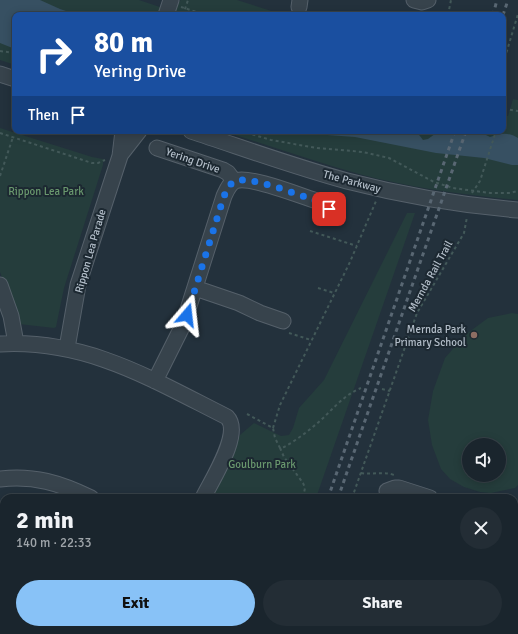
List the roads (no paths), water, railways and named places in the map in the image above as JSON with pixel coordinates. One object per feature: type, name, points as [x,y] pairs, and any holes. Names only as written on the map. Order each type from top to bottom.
[{"type":"street","points":[[414,0],[422,2],[428,0]]},
{"type":"street","points":[[0,74],[12,78]]},
{"type":"street","name":"Rippon Lea Parade","points":[[67,348],[81,275],[120,156],[123,134]]},
{"type":"street","name":"Rippon Lea Parade","points":[[120,156],[136,134]]},
{"type":"street","name":"The Parkway","points":[[200,134],[347,181],[421,198],[469,206],[518,210]]},
{"type":"street","name":"Yering Drive","points":[[157,148],[223,170],[228,173],[234,181]]},
{"type":"street","points":[[155,381],[183,325],[224,196],[234,181],[245,179],[314,200],[329,209],[335,217]]},
{"type":"street","points":[[0,285],[11,316],[16,343]]},
{"type":"street","points":[[195,288],[244,304],[283,321]]},
{"type":"street","points":[[0,344],[16,343],[67,348],[110,360],[143,374],[227,417],[232,426],[230,443],[205,494]]},
{"type":"street","points":[[0,479],[27,478],[58,483],[82,494]]},
{"type":"street","points":[[390,494],[394,488],[399,488],[418,494]]},
{"type":"water","points":[[0,0],[40,0],[69,12],[12,12],[12,48],[0,43]]},
{"type":"water","points":[[322,134],[418,134],[423,140],[428,139],[435,134],[484,134],[490,137],[508,134],[518,138],[518,165],[512,165],[484,158],[436,153],[355,137]]},
{"type":"railway","points":[[494,12],[497,0]]},
{"type":"railway","points":[[504,12],[508,0]]},
{"type":"railway","points":[[329,494],[454,134]]},
{"type":"railway","points":[[339,494],[465,134]]},
{"type":"place","name":"Mernda Park Primary School","points":[[474,335]]},
{"type":"park label","name":"Rippon Lea Park","points":[[46,191]]},
{"type":"park label","name":"Goulburn Park","points":[[262,464]]}]
